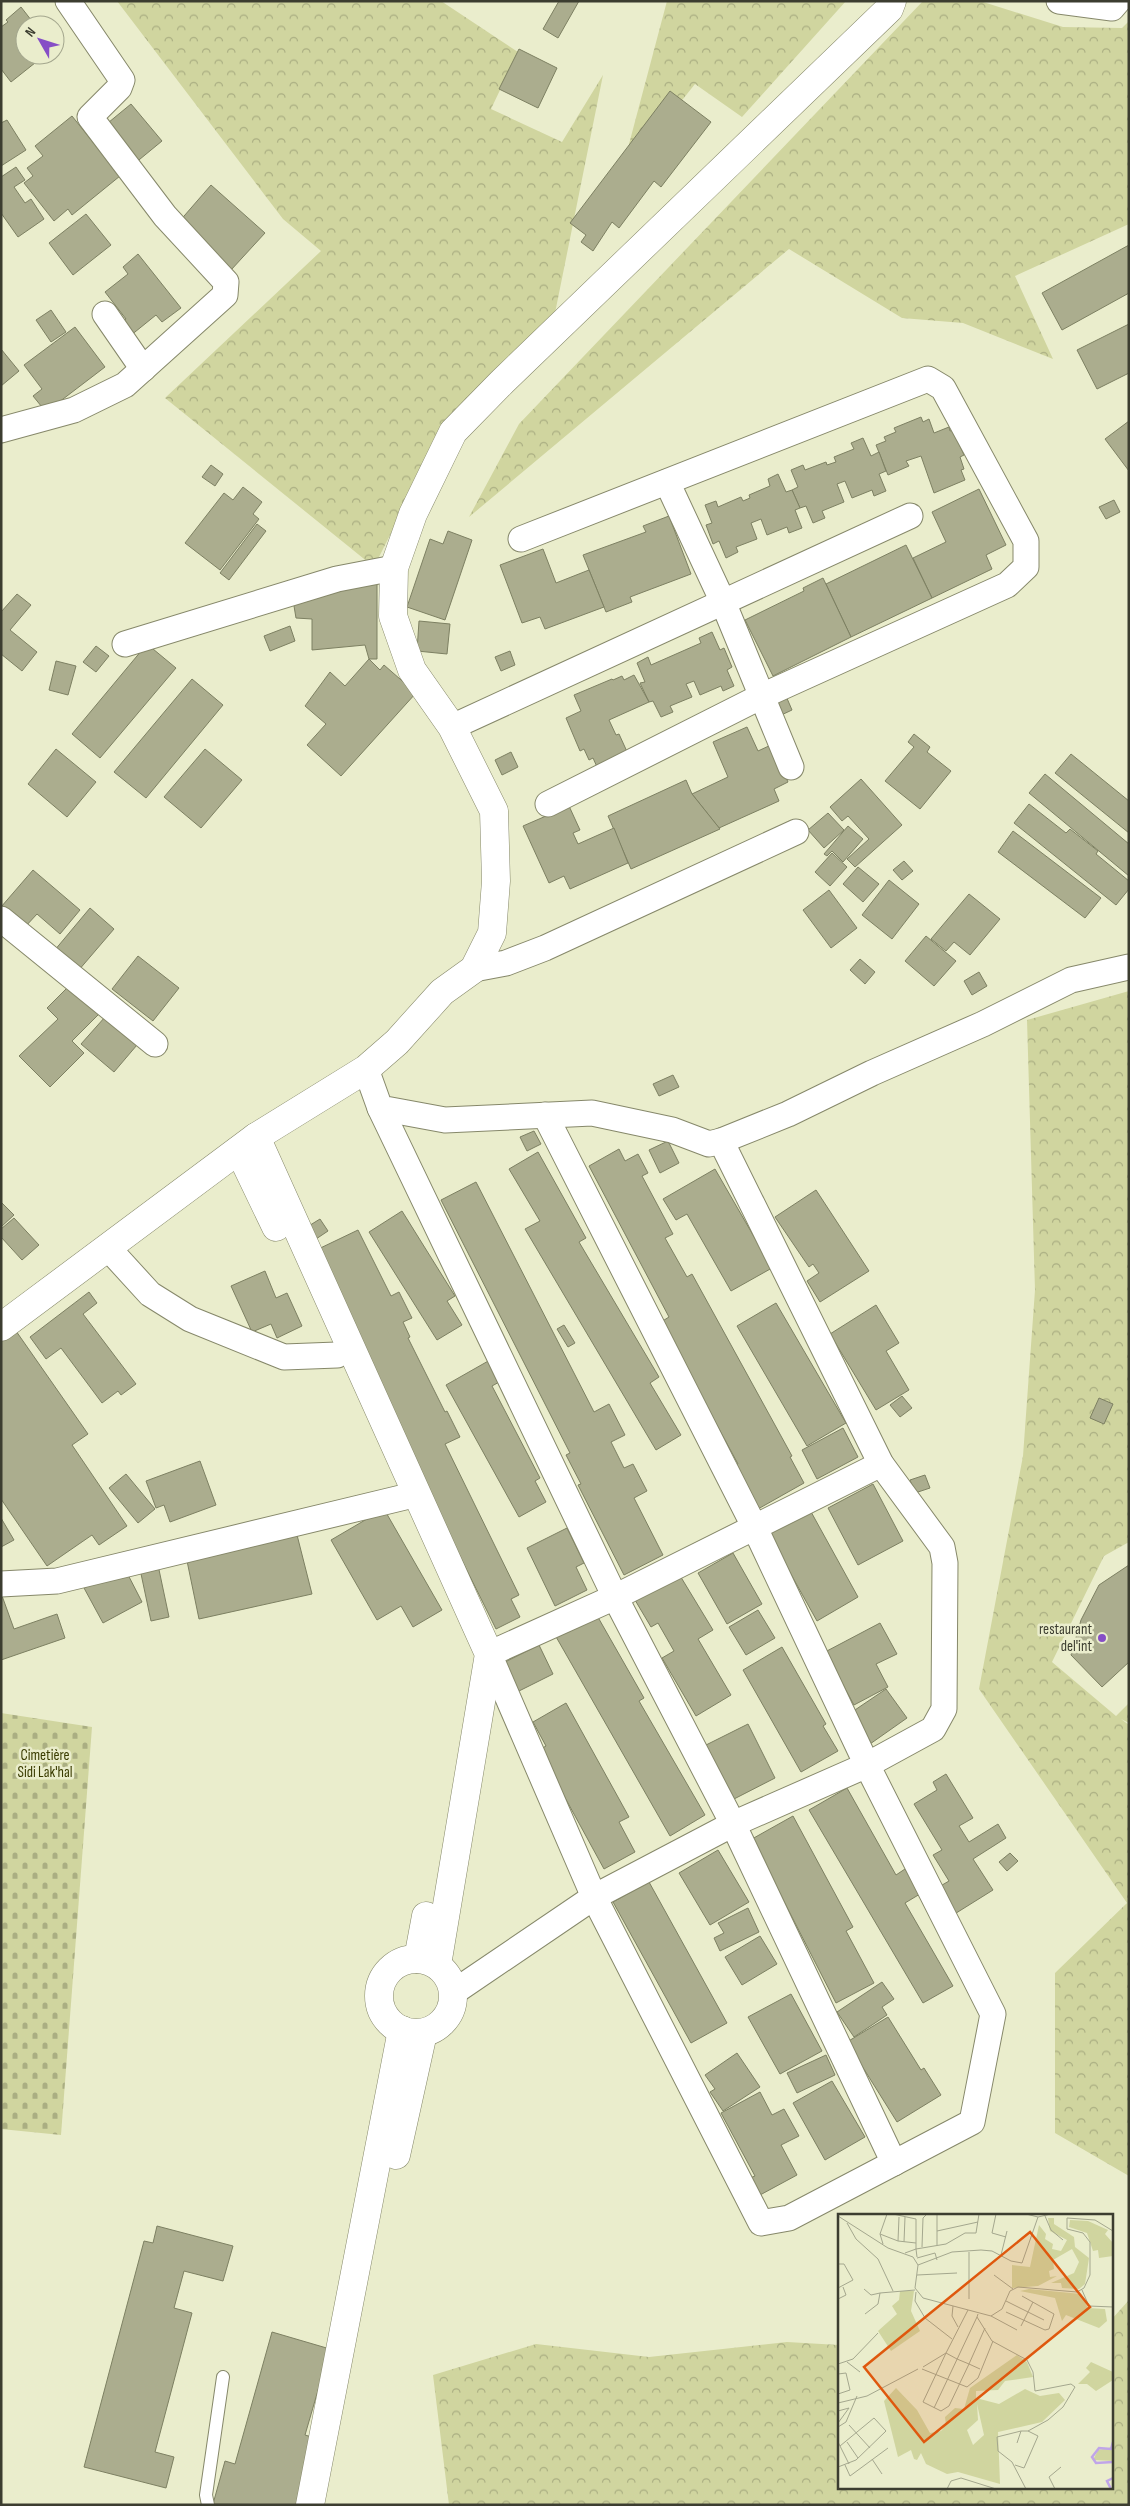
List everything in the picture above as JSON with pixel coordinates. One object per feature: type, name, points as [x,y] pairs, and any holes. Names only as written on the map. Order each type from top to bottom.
[{"type":"main road","points":[[1,1328],[247,1144],[366,1069],[396,1042],[442,992],[474,969],[492,933],[496,881],[494,811],[452,727],[412,670],[392,616],[394,568],[413,514],[454,432],[502,382],[889,9],[892,1]]},
{"type":"main road","points":[[247,1144],[337,1355],[475,1652],[428,1962]]},
{"type":"main road","points":[[247,1144],[489,1654],[428,1962]]},
{"type":"main road","points":[[401,1962],[428,1962],[448,1977],[454,1992],[451,2010],[440,2025],[412,2032],[388,2020],[380,2005],[380,1988],[388,1973],[401,1962]]},
{"type":"main road","points":[[310,2505],[412,2032]]},
{"type":"main road","points":[[328,2505],[374,2258],[412,2032]]},
{"type":"street","points":[[1,430],[74,410],[125,385],[226,294],[226,282],[165,216],[95,127],[90,117],[119,88],[122,80],[68,1]]},
{"type":"street","points":[[1059,1],[1112,8],[1118,1]]},
{"type":"street","points":[[105,314],[143,369]]},
{"type":"street","points":[[521,539],[928,379],[943,388],[1026,541],[1026,567],[1007,585],[762,696],[548,804]]},
{"type":"street","points":[[667,482],[723,602],[791,767]]},
{"type":"street","points":[[452,727],[910,516]]},
{"type":"street","points":[[125,644],[337,579],[394,568]]},
{"type":"street","points":[[474,969],[506,962],[545,948],[796,832]]},
{"type":"street","points":[[1,919],[156,1044]]},
{"type":"street","points":[[380,1108],[445,1120],[495,1120],[592,1113],[672,1130],[709,1144],[721,1142],[788,1114],[872,1073],[983,1024],[1071,980],[1129,967]]},
{"type":"street","points":[[366,1069],[380,1108],[616,1598],[733,1824],[894,2163]]},
{"type":"street","points":[[545,1115],[754,1526],[868,1765],[994,2014],[972,2122],[789,2218],[761,2223],[594,1897],[489,1654],[616,1598],[754,1526],[881,1464]]},
{"type":"street","points":[[454,1992],[594,1897],[733,1824],[868,1765],[933,1729],[944,1709],[944,1563],[942,1547],[881,1464],[721,1142]]},
{"type":"street","points":[[108,1248],[150,1294],[190,1319],[284,1357],[337,1355]]},
{"type":"street","points":[[1,1584],[57,1581],[404,1497]]},
{"type":"lane","points":[[208,2505],[206,2495],[223,2377]]},
{"type":"green space","points":[[117,1],[441,1],[518,52],[491,109],[562,142],[603,75],[554,318],[441,433],[374,567],[165,398],[321,251],[283,219]]},
{"type":"green space","points":[[667,1],[846,1],[742,117],[695,84],[620,178]]},
{"type":"green space","points":[[923,1],[980,1],[1063,27],[1122,28],[1129,21],[1129,224],[1015,276],[1053,359],[963,323],[902,318],[789,249],[469,517],[519,424]]},
{"type":"green space","points":[[1129,991],[1129,1542],[1104,1556],[1052,1662],[1116,1716],[1129,1703],[1129,1723],[1121,1719],[1129,1725],[1129,2176],[1055,2133],[1055,1973],[1127,1903],[979,1689],[1023,1456],[1035,1290],[1027,1020]]},
{"type":"green space","name":"Cimetière Sidi Lak'hal","points":[[1,1713],[92,1727],[61,2135],[1,2129]]},
{"type":"green space","points":[[1129,2300],[1129,2505],[449,2505],[433,2375],[536,2344],[649,2357],[787,2342],[838,2345],[838,2488],[1112,2488],[1112,2319]]},
{"type":"building","points":[[559,1],[579,1],[558,38],[543,29]]},
{"type":"building","points":[[21,7],[27,15],[15,15],[15,65],[32,65],[11,82],[1,69],[1,27],[8,22],[6,20]]},
{"type":"building","points":[[519,49],[557,68],[538,108],[499,89]]},
{"type":"building","points":[[670,91],[711,122],[661,187],[654,181],[619,228],[612,222],[593,251],[581,242],[586,235],[570,223]]},
{"type":"building","points":[[131,104],[162,141],[134,164],[103,127]]},
{"type":"building","points":[[72,116],[120,176],[72,215],[68,209],[54,221],[24,183],[33,176],[27,168],[43,156],[35,146]]},
{"type":"building","points":[[7,120],[26,150],[1,166],[1,123]]},
{"type":"building","points":[[16,167],[25,180],[14,187],[25,203],[31,199],[44,219],[18,237],[1,213],[1,177]]},
{"type":"building","points":[[211,185],[265,233],[231,270],[178,223]]},
{"type":"building","points":[[86,214],[111,245],[73,275],[49,243]]},
{"type":"building","points":[[1129,245],[1129,293],[1062,330],[1042,293]]},
{"type":"building","points":[[138,254],[181,308],[162,322],[156,315],[130,336],[120,323],[126,319],[105,292],[128,274],[123,267]]},
{"type":"building","points":[[51,310],[66,332],[51,342],[36,320]]},
{"type":"building","points":[[1129,324],[1129,373],[1097,389],[1077,350]]},
{"type":"building","points":[[75,327],[105,367],[46,412],[33,396],[42,389],[24,365]]},
{"type":"building","points":[[1,349],[19,371],[1,386]]},
{"type":"building","points":[[921,417],[923,422],[929,419],[934,433],[949,427],[950,431],[953,430],[964,455],[960,457],[964,469],[961,470],[965,480],[934,493],[921,456],[906,461],[909,466],[888,475],[876,445],[886,441],[884,437],[896,432],[894,428]]},
{"type":"building","points":[[1129,421],[1129,471],[1105,439]]},
{"type":"building","points":[[863,438],[871,456],[879,452],[886,471],[879,474],[886,491],[874,496],[872,490],[852,498],[845,481],[837,484],[844,502],[822,511],[825,518],[813,523],[806,506],[800,508],[792,490],[798,487],[791,470],[803,465],[805,470],[826,462],[827,465],[836,462],[834,457],[854,449],[851,443]]},
{"type":"building","points":[[211,465],[223,474],[215,486],[202,477]]},
{"type":"building","points":[[778,474],[786,492],[792,490],[800,508],[795,510],[802,528],[789,533],[787,527],[767,535],[761,519],[751,523],[757,539],[736,547],[738,552],[726,558],[719,541],[713,544],[706,525],[712,523],[705,505],[716,501],[718,507],[741,497],[743,501],[750,498],[749,495],[770,486],[768,479]]},
{"type":"building","points":[[243,487],[262,502],[253,514],[259,519],[220,570],[185,543],[224,493],[233,500]]},
{"type":"building","points":[[979,489],[1006,545],[986,555],[992,569],[932,598],[913,558],[946,542],[932,512]]},
{"type":"building","points":[[1114,500],[1120,512],[1106,519],[1099,507]]},
{"type":"building","points":[[669,516],[691,574],[630,597],[632,602],[606,612],[583,555],[646,532],[643,526]]},
{"type":"building","points":[[257,524],[266,531],[229,580],[220,573]]},
{"type":"building","points":[[448,531],[472,540],[445,620],[407,607],[430,539],[443,544]]},
{"type":"building","points":[[906,545],[932,598],[851,637],[826,584]]},
{"type":"building","points":[[543,549],[556,583],[589,570],[604,607],[545,629],[540,617],[522,623],[500,565]]},
{"type":"building","points":[[377,576],[377,659],[369,659],[365,645],[312,650],[312,619],[296,618],[293,600]]},
{"type":"building","points":[[823,578],[851,637],[773,676],[745,620],[804,591],[803,588]]},
{"type":"building","points":[[17,594],[31,605],[10,630],[37,652],[22,671],[1,654],[1,612]]},
{"type":"building","points":[[419,621],[450,624],[447,654],[417,651]]},
{"type":"building","points":[[290,626],[295,641],[270,651],[264,636]]},
{"type":"building","points":[[712,632],[720,650],[724,648],[732,667],[727,670],[734,686],[723,691],[721,686],[700,695],[694,681],[686,684],[692,697],[670,706],[673,712],[661,717],[653,701],[649,702],[640,683],[645,682],[637,663],[648,657],[651,665],[701,643],[699,638]]},
{"type":"building","points":[[147,644],[176,668],[100,758],[72,734]]},
{"type":"building","points":[[96,646],[109,656],[96,672],[83,662]]},
{"type":"building","points":[[510,651],[515,665],[501,671],[495,657]]},
{"type":"building","points":[[369,659],[380,670],[384,665],[416,693],[341,776],[307,745],[326,724],[305,706],[330,672],[345,686]]},
{"type":"building","points":[[56,661],[76,666],[68,695],[49,690]]},
{"type":"building","points":[[634,675],[649,702],[609,720],[616,735],[619,734],[629,756],[598,769],[593,758],[589,760],[584,749],[580,751],[566,718],[581,711],[574,695],[612,679],[622,676],[624,680]]},
{"type":"building","points":[[192,679],[223,705],[146,798],[114,772]]},
{"type":"building","points":[[786,696],[792,710],[777,717],[771,703]]},
{"type":"building","points":[[747,727],[758,751],[771,745],[788,782],[774,789],[779,801],[719,828],[692,794],[728,777],[713,742]]},
{"type":"building","points":[[914,734],[930,747],[927,752],[951,771],[920,809],[885,781],[914,747],[908,742]]},
{"type":"building","points":[[56,749],[96,782],[67,817],[28,784]]},
{"type":"building","points":[[205,749],[242,780],[201,828],[164,797]]},
{"type":"building","points":[[511,752],[518,767],[502,775],[495,760]]},
{"type":"building","points":[[1071,754],[1129,801],[1129,833],[1055,773]]},
{"type":"building","points":[[1045,774],[1129,844],[1129,876],[1029,793]]},
{"type":"building","points":[[861,779],[902,825],[855,867],[847,859],[869,839],[848,816],[842,821],[830,807]]},
{"type":"building","points":[[686,780],[692,794],[720,829],[631,869],[608,816]]},
{"type":"building","points":[[1029,804],[1066,833],[1070,829],[1098,851],[1096,854],[1129,881],[1129,889],[1116,905],[1014,823]]},
{"type":"building","points":[[569,806],[580,830],[573,833],[578,844],[614,828],[628,863],[570,889],[564,876],[549,883],[523,826]]},
{"type":"building","points":[[828,813],[844,830],[824,848],[808,830]]},
{"type":"building","points":[[848,826],[863,839],[843,862],[832,851],[827,856],[824,854]]},
{"type":"building","points":[[1013,831],[1101,898],[1085,918],[998,852]]},
{"type":"building","points":[[832,853],[847,867],[830,886],[815,872]]},
{"type":"building","points":[[904,861],[913,871],[902,880],[893,870]]},
{"type":"building","points":[[858,867],[879,884],[863,902],[843,884]]},
{"type":"building","points":[[33,870],[80,910],[60,934],[37,914],[25,927],[1,907]]},
{"type":"building","points":[[889,880],[919,904],[892,939],[862,915]]},
{"type":"building","points":[[829,890],[857,928],[831,948],[803,910]]},
{"type":"building","points":[[969,894],[1000,919],[970,955],[954,942],[946,951],[931,939]]},
{"type":"building","points":[[90,908],[114,929],[78,971],[54,951]]},
{"type":"building","points":[[926,936],[956,961],[934,986],[905,961]]},
{"type":"building","points":[[138,956],[179,988],[153,1021],[112,989]]},
{"type":"building","points":[[860,959],[875,972],[865,984],[850,970]]},
{"type":"building","points":[[979,972],[987,986],[972,995],[964,981]]},
{"type":"building","points":[[70,985],[99,1014],[72,1041],[84,1053],[50,1087],[19,1056],[58,1019],[47,1008]]},
{"type":"building","points":[[105,1017],[137,1045],[114,1072],[81,1044]]},
{"type":"building","points":[[673,1075],[679,1087],[659,1096],[653,1084]]},
{"type":"building","points":[[534,1131],[541,1144],[527,1151],[520,1137]]},
{"type":"building","points":[[668,1141],[679,1163],[660,1173],[649,1150]]},
{"type":"building","points":[[619,1149],[625,1161],[638,1154],[648,1173],[642,1176],[673,1234],[665,1238],[687,1277],[692,1274],[792,1456],[790,1457],[804,1483],[758,1509],[735,1466],[738,1464],[661,1322],[669,1317],[589,1166]]},
{"type":"building","points":[[538,1152],[586,1238],[579,1242],[659,1377],[650,1383],[681,1435],[656,1450],[525,1229],[540,1221],[509,1169]]},
{"type":"building","points":[[715,1169],[772,1268],[731,1291],[687,1214],[676,1220],[663,1199]]},
{"type":"building","points":[[476,1182],[594,1412],[609,1404],[625,1435],[611,1442],[624,1468],[633,1464],[647,1491],[634,1498],[663,1555],[624,1575],[578,1485],[581,1484],[566,1455],[570,1453],[441,1200]]},
{"type":"building","points":[[816,1190],[869,1271],[820,1302],[807,1281],[819,1273],[813,1264],[809,1267],[775,1217]]},
{"type":"building","points":[[1,1202],[14,1215],[1,1227]]},
{"type":"building","points":[[402,1211],[455,1296],[447,1301],[462,1325],[437,1340],[369,1232]]},
{"type":"building","points":[[14,1218],[39,1245],[22,1260],[1,1237],[1,1229]]},
{"type":"building","points":[[320,1219],[328,1231],[316,1239],[307,1227]]},
{"type":"building","points":[[358,1230],[391,1296],[399,1292],[412,1318],[403,1322],[410,1337],[408,1338],[445,1412],[447,1411],[460,1437],[445,1444],[519,1595],[511,1599],[520,1617],[496,1629],[310,1253]]},
{"type":"building","points":[[265,1271],[276,1298],[287,1293],[302,1326],[277,1338],[271,1324],[252,1332],[231,1286]]},
{"type":"building","points":[[89,1292],[97,1303],[83,1314],[136,1384],[121,1395],[118,1391],[102,1403],[61,1348],[46,1359],[30,1337]]},
{"type":"building","points":[[776,1303],[846,1423],[807,1446],[737,1326]]},
{"type":"building","points":[[876,1305],[899,1343],[886,1351],[909,1390],[876,1410],[830,1334]]},
{"type":"building","points":[[564,1325],[575,1343],[568,1347],[557,1329]]},
{"type":"building","points":[[16,1331],[88,1434],[72,1445],[127,1526],[99,1545],[92,1535],[47,1566],[1,1499],[1,1341]]},
{"type":"building","points":[[490,1360],[501,1381],[492,1386],[540,1478],[535,1481],[546,1502],[519,1517],[446,1385]]},
{"type":"building","points":[[902,1396],[912,1408],[900,1417],[890,1405]]},
{"type":"building","points":[[1099,1398],[1113,1404],[1104,1424],[1090,1418]]},
{"type":"building","points":[[843,1428],[858,1457],[817,1479],[802,1450]]},
{"type":"building","points":[[200,1461],[216,1505],[170,1522],[164,1505],[156,1508],[146,1481]]},
{"type":"building","points":[[126,1474],[155,1509],[138,1523],[109,1488]]},
{"type":"building","points":[[925,1475],[930,1488],[915,1493],[910,1480]]},
{"type":"building","points":[[873,1484],[903,1541],[858,1565],[828,1508]]},
{"type":"building","points":[[384,1509],[442,1610],[413,1627],[401,1606],[377,1620],[331,1540]]},
{"type":"building","points":[[810,1510],[858,1597],[817,1621],[768,1533]]},
{"type":"building","points":[[1,1518],[14,1540],[1,1547]]},
{"type":"building","points":[[567,1528],[584,1563],[576,1567],[587,1590],[555,1606],[527,1548]]},
{"type":"building","points":[[296,1531],[312,1594],[199,1619],[186,1556]]},
{"type":"building","points":[[733,1553],[762,1604],[727,1624],[698,1573]]},
{"type":"building","points":[[158,1565],[169,1617],[151,1621],[140,1569]]},
{"type":"building","name":"restaurant del'int","points":[[1129,1565],[1129,1662],[1102,1687],[1071,1655],[1081,1620],[1099,1585]]},
{"type":"building","points":[[124,1567],[142,1602],[103,1623],[84,1588]]},
{"type":"building","points":[[679,1574],[713,1630],[698,1639],[731,1695],[696,1716],[662,1658],[674,1651],[658,1623],[651,1627],[635,1600]]},
{"type":"building","points":[[1,1593],[14,1629],[57,1614],[65,1638],[1,1660]]},
{"type":"building","points":[[758,1610],[775,1638],[746,1655],[729,1627]]},
{"type":"building","points":[[595,1612],[644,1698],[639,1701],[705,1815],[670,1836],[555,1635]]},
{"type":"building","points":[[880,1623],[897,1654],[876,1664],[888,1687],[854,1705],[825,1652]]},
{"type":"building","points":[[539,1645],[553,1674],[515,1693],[501,1664]]},
{"type":"building","points":[[782,1647],[826,1724],[823,1726],[838,1751],[801,1772],[743,1670]]},
{"type":"building","points":[[886,1689],[907,1718],[870,1744],[849,1714]]},
{"type":"building","points":[[566,1703],[629,1817],[619,1822],[635,1852],[604,1869],[539,1750],[546,1746],[533,1722]]},
{"type":"building","points":[[748,1724],[775,1778],[734,1799],[706,1745]]},
{"type":"building","points":[[946,1774],[973,1818],[959,1826],[969,1842],[998,1824],[1006,1838],[973,1859],[993,1890],[953,1915],[937,1888],[949,1881],[933,1855],[942,1850],[914,1804],[937,1790],[933,1782]]},
{"type":"building","points":[[847,1788],[896,1875],[905,1869],[920,1894],[905,1903],[953,1986],[923,2003],[809,1810]]},
{"type":"building","points":[[793,1816],[853,1927],[846,1931],[874,1983],[836,2003],[752,1839]]},
{"type":"building","points":[[718,1850],[749,1902],[710,1925],[679,1873]]},
{"type":"building","points":[[1010,1853],[1018,1861],[1007,1871],[999,1862]]},
{"type":"building","points":[[649,1882],[727,2023],[691,2043],[613,1902]]},
{"type":"building","points":[[748,1908],[759,1932],[720,1951],[714,1938],[724,1933],[718,1923]]},
{"type":"building","points":[[760,1936],[777,1964],[742,1985],[725,1957]]},
{"type":"building","points":[[882,1982],[894,1999],[882,2007],[887,2015],[854,2037],[837,2012]]},
{"type":"building","points":[[791,1994],[822,2051],[780,2074],[748,2017]]},
{"type":"building","points":[[888,2017],[921,2070],[924,2068],[941,2095],[897,2122],[847,2042]]},
{"type":"building","points":[[737,2053],[760,2087],[723,2111],[710,2092],[715,2089],[705,2075]]},
{"type":"building","points":[[826,2055],[835,2075],[797,2093],[787,2073]]},
{"type":"building","points":[[832,2081],[865,2137],[825,2160],[793,2103]]},
{"type":"building","points":[[760,2092],[772,2115],[784,2109],[799,2136],[781,2145],[797,2175],[760,2195],[750,2178],[755,2176],[721,2113]]},
{"type":"building","points":[[157,2226],[233,2246],[223,2281],[184,2271],[174,2308],[192,2313],[155,2452],[174,2457],[166,2488],[84,2467],[144,2241],[153,2243]]},
{"type":"building","points":[[272,2332],[330,2349],[305,2435],[315,2438],[296,2505],[213,2504],[225,2461],[235,2464]]},
{"type":"place","name":"restaurant del'int","points":[[1102,1638]]}]
